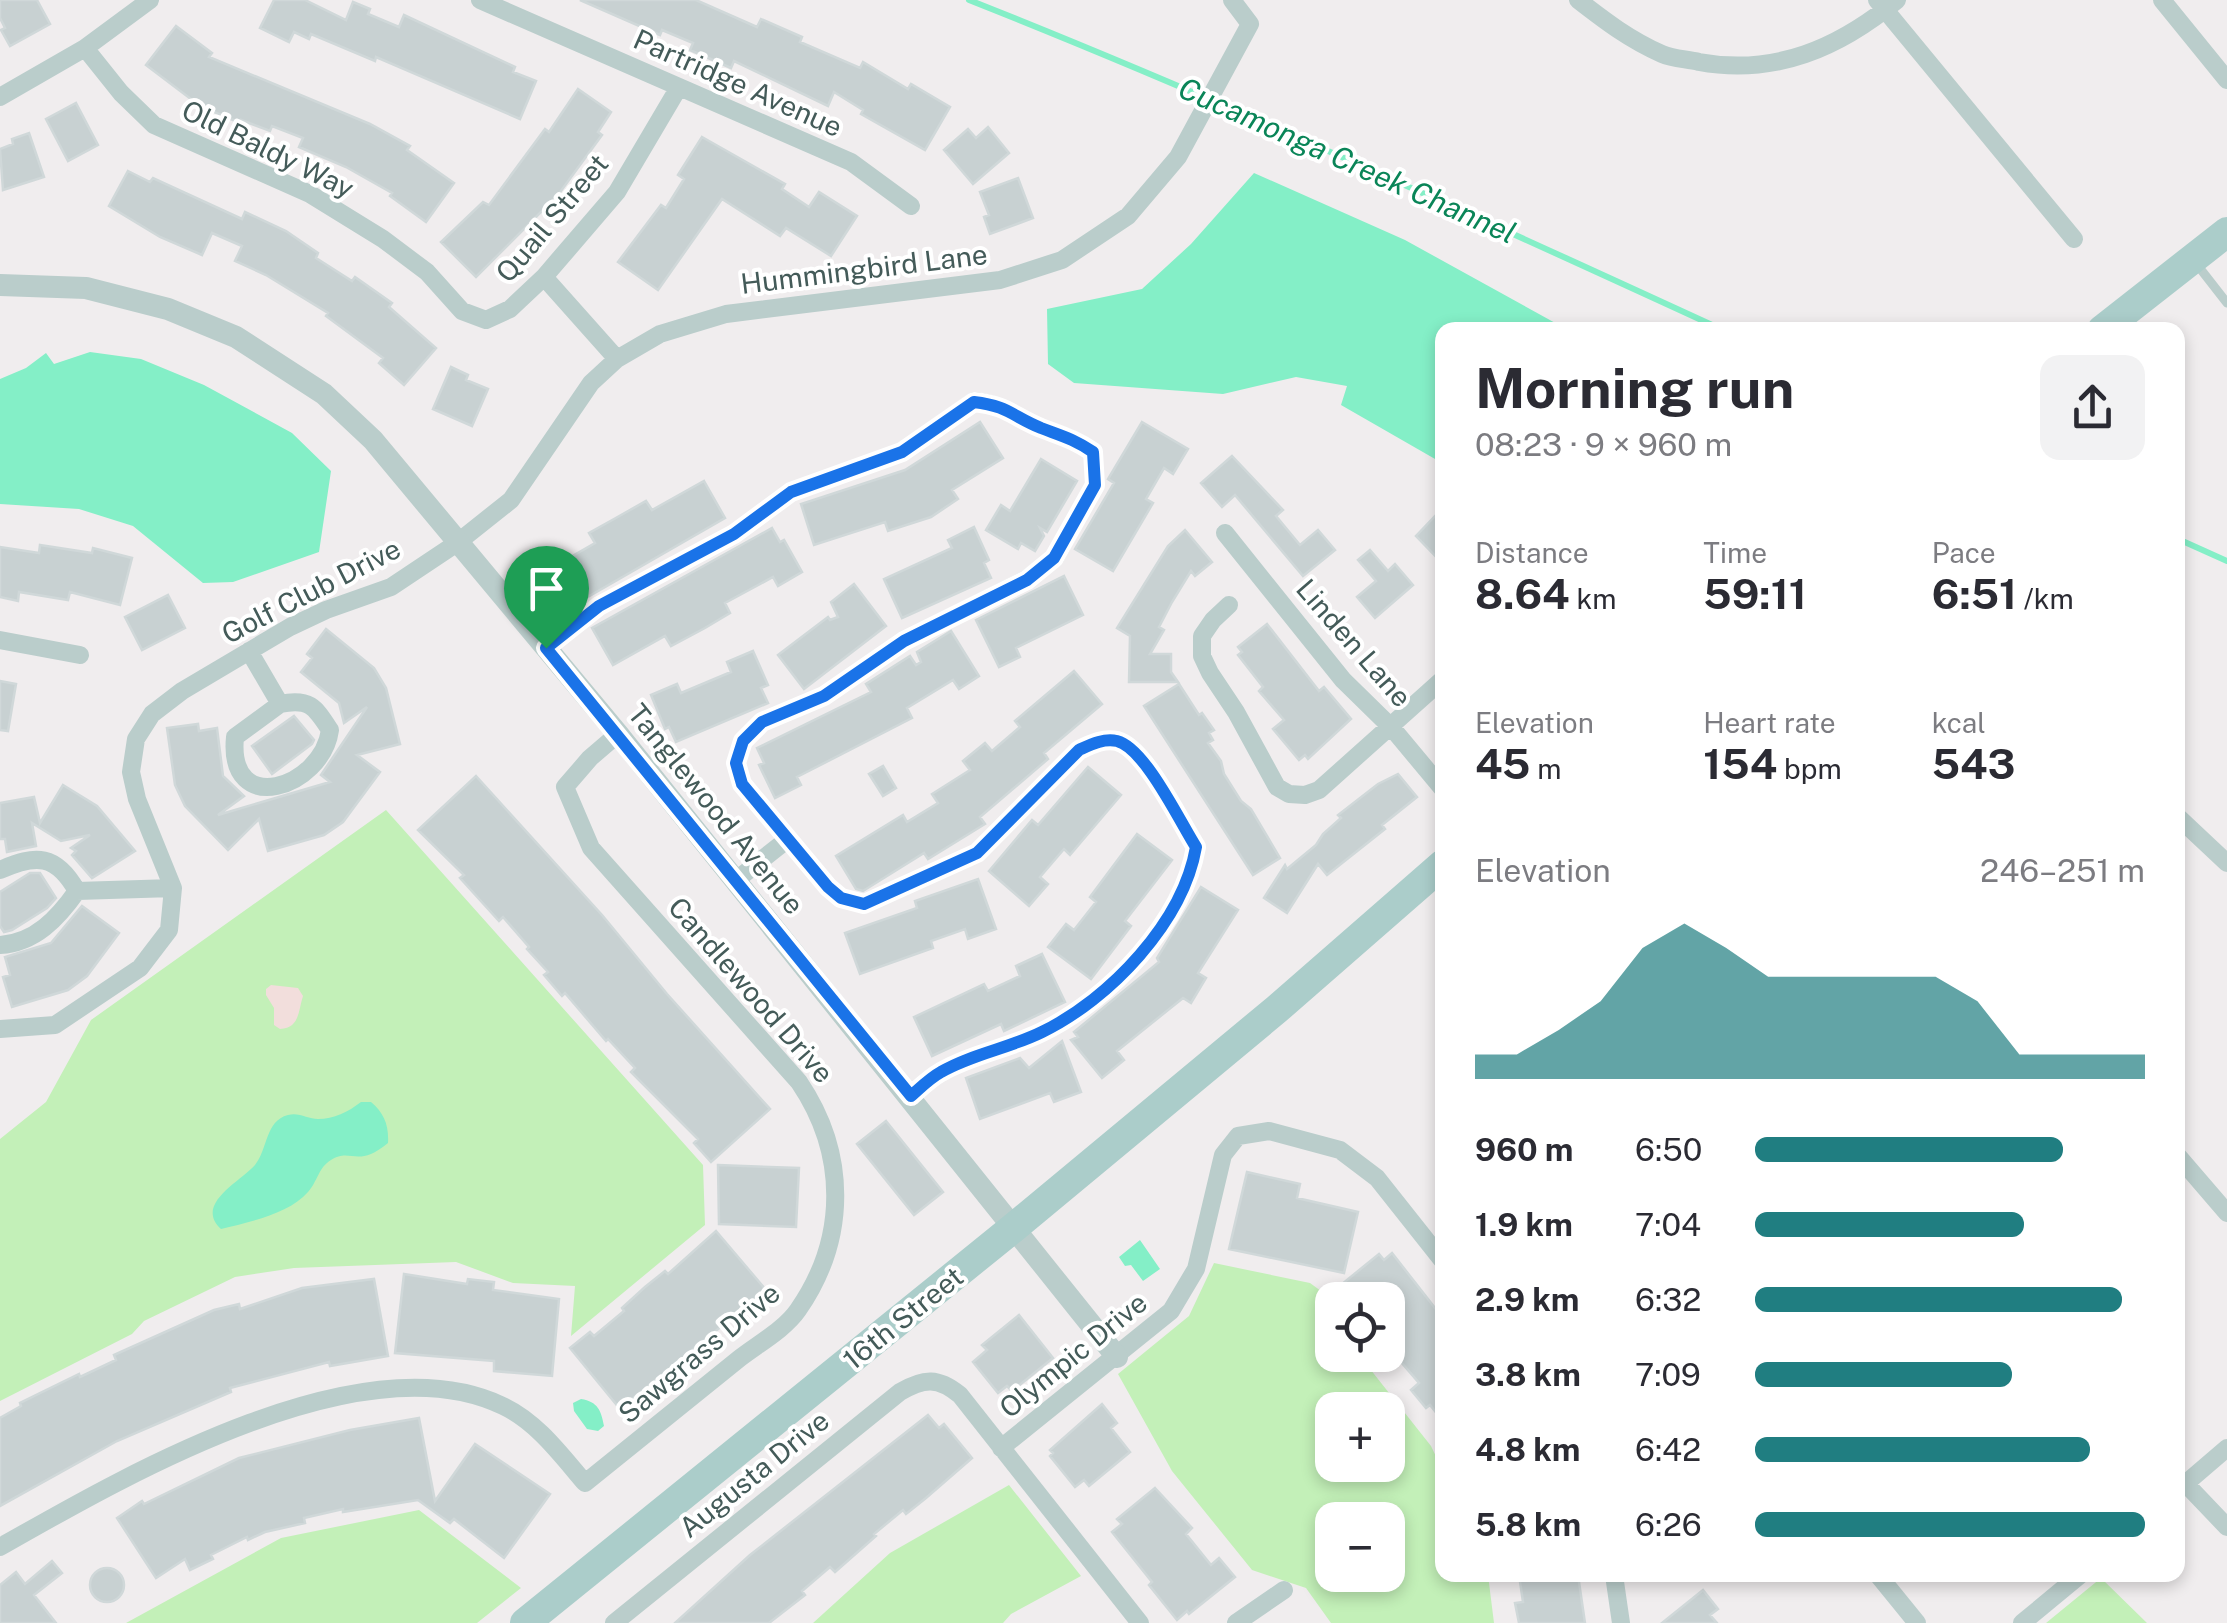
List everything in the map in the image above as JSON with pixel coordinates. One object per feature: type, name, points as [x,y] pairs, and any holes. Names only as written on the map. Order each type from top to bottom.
[{"type":"main road","points":[[2112,322],[2227,232]]},
{"type":"main road","name":"16th Street","points":[[525,1623],[1012,1228],[1435,871]]},
{"type":"street","points":[[0,97],[85,48],[150,0]]},
{"type":"street","name":"Partridge Avenue","points":[[480,0],[852,162],[910,206]]},
{"type":"street","name":"Hummingbird Lane","points":[[458,543],[511,500],[591,383],[617,359],[660,334],[726,314],[1000,280],[1062,260],[1128,216],[1178,157],[1250,24],[1232,0]]},
{"type":"street","points":[[1578,0],[1616,30],[1665,56],[1716,65],[1784,61],[1834,44],[1886,3],[2074,239]]},
{"type":"street","points":[[2162,0],[2227,80]]},
{"type":"street","name":"Old Baldy Way","points":[[85,48],[121,93],[154,124],[191,144],[242,162],[310,194],[383,239],[427,272],[462,311],[486,320]]},
{"type":"street","name":"Quail Street","points":[[486,320],[510,309],[544,277],[617,192],[679,87]]},
{"type":"street","points":[[544,277],[617,359]]},
{"type":"street","name":"Tanglewood Avenue","points":[[0,285],[86,288],[168,309],[236,337],[324,394],[372,440],[618,734],[1117,1357]]},
{"type":"street","points":[[546,648],[599,606],[734,534],[791,492],[902,452],[974,402],[999,404],[1040,428],[1072,437],[1093,452],[1095,485],[1054,558],[1027,580],[904,641],[824,696],[762,722],[743,741],[736,763],[742,784],[841,898],[864,904],[977,853],[1079,750],[1098,741],[1118,741],[1139,756],[1196,847],[1192,871],[1174,906],[1138,958],[1114,983],[1043,1032],[942,1072],[911,1096]]},
{"type":"street","name":"Linden Lane","points":[[1225,533],[1343,680],[1392,728],[1435,780]]},
{"type":"street","name":"Golf Club Drive","points":[[173,888],[137,799],[131,772],[136,739],[152,714],[249,651],[326,610],[391,587],[458,543]]},
{"type":"street","points":[[1229,605],[1202,636],[1202,656],[1277,787],[1289,794],[1306,796],[1319,790],[1435,686]]},
{"type":"street","points":[[0,640],[80,655]]},
{"type":"street","points":[[249,651],[280,704]]},
{"type":"street","points":[[299,700],[316,709],[330,730],[328,747],[314,765],[286,785],[268,789],[255,786],[242,774],[233,756],[235,737],[280,704],[299,700]]},
{"type":"street","name":"Candlewood Drive","points":[[618,734],[590,758],[565,788],[591,848],[799,1082],[818,1110],[834,1155],[836,1201],[829,1250]]},
{"type":"street","points":[[2185,824],[2227,863]]},
{"type":"street","points":[[735,881],[788,839]]},
{"type":"street","points":[[0,870],[26,858],[52,862],[78,891]]},
{"type":"street","points":[[0,1028],[55,1025],[140,968],[169,930],[173,888],[78,891]]},
{"type":"street","points":[[0,946],[34,936],[59,917],[78,891]]},
{"type":"street","name":"Olympic Drive","points":[[1001,1448],[1172,1312],[1196,1269],[1222,1156],[1238,1136],[1269,1132],[1340,1150],[1377,1178],[1435,1251]]},
{"type":"street","points":[[2185,1164],[2227,1213]]},
{"type":"street","name":"Sawgrass Drive","points":[[0,1547],[185,1447],[293,1409],[390,1388],[436,1386],[504,1406],[533,1426],[586,1483],[796,1313],[829,1250]]},
{"type":"street","name":"Augusta Drive","points":[[614,1623],[900,1392],[919,1381],[934,1380],[960,1395],[1001,1448]]},
{"type":"street","points":[[1001,1448],[1140,1623]]},
{"type":"street","points":[[2185,1483],[2227,1448]]},
{"type":"street","points":[[2185,1490],[2227,1527]]},
{"type":"street","points":[[1615,1582],[1621,1623]]},
{"type":"street","points":[[1884,1582],[1916,1623]]},
{"type":"street","points":[[2022,1623],[2072,1582]]},
{"type":"street","points":[[1236,1623],[1284,1590]]},
{"type":"lane","points":[[2192,259],[2227,302]]},
{"type":"shaded area","points":[[1254,173],[1405,240],[1554,322],[1435,322],[1435,459],[1341,405],[1347,386],[1296,377],[1223,394],[1074,383],[1048,364],[1047,309],[1142,289],[1191,244]]},
{"type":"shaded area","points":[[90,352],[141,359],[204,385],[292,433],[331,471],[319,552],[233,582],[203,583],[133,526],[79,509],[0,504],[0,379],[26,368],[46,353],[54,364]]},
{"type":"shaded area","points":[[386,810],[703,1165],[705,1225],[571,1336],[575,1286],[513,1283],[456,1262],[294,1268],[235,1277],[144,1321],[132,1334],[0,1401],[0,1139],[46,1102],[91,1020]]},
{"type":"shaded area","points":[[361,1102],[371,1102],[382,1115],[388,1143],[369,1155],[331,1160],[308,1192],[290,1206],[221,1229],[214,1220],[216,1202],[255,1165],[275,1123],[292,1114],[330,1118]]},
{"type":"shaded area","points":[[1140,1240],[1160,1269],[1143,1281],[1119,1257]]},
{"type":"shaded area","points":[[1214,1263],[1310,1283],[1315,1287],[1315,1372],[1372,1372],[1388,1392],[1315,1392],[1315,1482],[1405,1482],[1405,1413],[1435,1454],[1435,1582],[1489,1582],[1494,1623],[1331,1623],[1306,1588],[1252,1570],[1172,1471],[1118,1374],[1189,1316]]},
{"type":"shaded area","points":[[581,1399],[600,1411],[604,1426],[598,1431],[587,1429],[574,1411],[573,1403]]},
{"type":"shaded area","points":[[1009,1485],[1081,1576],[1011,1614],[1003,1623],[813,1623],[890,1553]]},
{"type":"shaded area","points":[[419,1510],[521,1588],[477,1623],[126,1623],[281,1538]]},
{"type":"shaded area","points":[[2096,1582],[2105,1582],[2147,1623],[2046,1623]]},
{"type":"sand","points":[[271,985],[298,988],[303,996],[297,1018],[287,1028],[274,1025],[274,1008],[266,995]]},
{"type":"building","points":[[0,0],[37,0],[50,24],[10,46],[1,30],[5,28],[0,18]]},
{"type":"building","points":[[274,0],[305,0],[346,20],[353,2],[370,9],[368,14],[399,27],[404,15],[515,67],[513,72],[536,81],[520,119],[376,57],[375,61],[311,34],[309,39],[294,32],[289,42],[260,28]]},
{"type":"building","points":[[580,0],[696,0],[757,27],[761,19],[802,37],[800,42],[860,68],[863,62],[908,89],[911,84],[950,107],[925,150],[861,114],[863,110],[834,92],[828,106],[734,61],[731,68],[690,50],[693,43],[662,30],[660,35]]},
{"type":"building","points":[[176,26],[212,53],[209,57],[370,124],[410,146],[407,150],[454,183],[426,222],[390,196],[392,193],[299,147],[303,138],[272,126],[270,131],[241,120],[240,123],[200,106],[146,65]]},
{"type":"building","points":[[578,89],[611,112],[598,132],[602,135],[558,195],[476,277],[441,242],[483,202],[489,205],[545,129],[549,132]]},
{"type":"building","points":[[76,103],[98,145],[68,161],[46,119]]},
{"type":"building","points":[[988,127],[1009,153],[973,184],[944,150],[968,129],[976,138]]},
{"type":"building","points":[[29,133],[44,177],[3,190],[0,149]]},
{"type":"building","points":[[702,137],[785,184],[782,189],[809,207],[819,192],[857,216],[831,256],[786,228],[780,236],[722,199],[658,290],[618,262],[661,205],[666,208],[684,179],[678,175]]},
{"type":"building","points":[[128,171],[150,182],[153,178],[242,219],[245,212],[286,231],[318,253],[316,258],[352,281],[355,277],[392,303],[389,307],[436,348],[404,385],[379,363],[383,358],[326,316],[328,313],[235,261],[242,246],[212,233],[202,255],[160,237],[109,206]]},
{"type":"building","points":[[1018,178],[1033,218],[990,234],[984,217],[989,215],[980,192]]},
{"type":"building","points":[[451,367],[468,375],[466,380],[488,389],[472,426],[433,409]]},
{"type":"building","points":[[980,422],[1003,458],[952,490],[958,499],[931,517],[888,531],[885,522],[814,545],[801,504],[905,470]]},
{"type":"building","points":[[1142,422],[1188,449],[1173,474],[1164,468],[1146,499],[1153,503],[1113,571],[1075,549],[1114,483],[1108,479]]},
{"type":"building","points":[[1232,456],[1283,510],[1276,516],[1300,545],[1318,530],[1335,550],[1303,576],[1235,495],[1222,507],[1201,483]]},
{"type":"building","points":[[1041,459],[1077,481],[1047,532],[1040,528],[1044,536],[1035,551],[1021,543],[1018,549],[986,530],[1001,505],[1010,511]]},
{"type":"building","points":[[704,481],[725,518],[565,610],[543,573],[595,543],[589,533],[646,501],[652,510]]},
{"type":"building","points":[[1435,516],[1435,556],[1416,536]]},
{"type":"building","points":[[974,527],[989,560],[984,563],[991,578],[902,618],[884,579],[952,548],[948,540]]},
{"type":"building","points":[[772,528],[780,542],[784,540],[802,572],[778,586],[773,577],[725,603],[730,613],[671,646],[665,636],[613,665],[592,628]]},
{"type":"building","points":[[1185,530],[1212,562],[1195,576],[1191,571],[1159,627],[1164,630],[1150,654],[1171,654],[1171,672],[1178,682],[1129,682],[1130,636],[1117,628],[1168,546]]},
{"type":"building","points":[[40,545],[92,553],[93,548],[132,558],[120,605],[70,592],[68,600],[19,592],[18,601],[0,597],[0,547],[39,553]]},
{"type":"building","points":[[1370,550],[1388,571],[1395,564],[1413,585],[1375,618],[1357,597],[1376,581],[1358,560]]},
{"type":"building","points":[[1064,576],[1083,615],[1016,648],[1020,657],[999,667],[976,620]]},
{"type":"building","points":[[854,584],[886,626],[804,689],[778,655],[828,617],[838,617],[831,602]]},
{"type":"building","points":[[168,595],[185,628],[142,650],[125,617]]},
{"type":"building","points":[[1267,624],[1319,691],[1324,687],[1351,719],[1308,759],[1305,755],[1299,760],[1273,729],[1284,720],[1259,691],[1263,687],[1238,655],[1242,652],[1238,647]]},
{"type":"building","points":[[326,629],[374,668],[386,688],[400,744],[357,755],[380,772],[343,822],[324,835],[268,851],[259,819],[228,850],[185,806],[175,785],[167,728],[198,724],[199,731],[217,728],[223,776],[244,796],[218,815],[330,782],[321,775],[367,707],[344,723],[339,703],[301,672],[312,658],[307,654]]},
{"type":"building","points":[[951,631],[979,676],[959,689],[953,680],[907,708],[912,718],[797,777],[801,785],[775,798],[759,765],[764,763],[757,748],[871,692],[866,684],[910,656],[916,665],[921,662],[917,652]]},
{"type":"building","points":[[753,651],[768,685],[761,688],[768,703],[676,742],[669,727],[665,729],[651,695],[677,684],[681,693],[731,672],[727,662]]},
{"type":"building","points":[[1074,671],[1102,704],[1044,753],[1048,759],[980,817],[985,824],[928,859],[924,853],[863,891],[856,889],[836,856],[903,815],[907,822],[938,803],[932,794],[970,770],[963,761],[985,743],[992,751],[1020,727],[1015,721]]},
{"type":"building","points":[[0,681],[16,684],[8,731],[0,730]]},
{"type":"building","points":[[1179,684],[1214,730],[1209,733],[1213,740],[1208,743],[1280,858],[1253,875],[1144,706]]},
{"type":"building","points":[[294,716],[314,740],[272,774],[252,746]]},
{"type":"building","points":[[883,766],[896,788],[883,796],[869,774]]},
{"type":"building","points":[[1088,767],[1121,795],[1070,855],[1064,849],[1040,877],[1048,884],[1029,906],[989,871],[1032,820],[1038,825]]},
{"type":"building","points":[[1398,774],[1417,797],[1382,825],[1385,829],[1327,875],[1318,864],[1287,913],[1264,898],[1285,865],[1287,869],[1316,845],[1341,818],[1338,815],[1378,784]]},
{"type":"building","points":[[476,776],[770,1109],[711,1162],[694,1143],[698,1139],[631,1072],[635,1068],[544,975],[548,972],[503,917],[499,921],[460,878],[464,875],[418,830]]},
{"type":"building","points":[[63,785],[97,806],[135,851],[92,878],[72,855],[76,851],[71,848],[90,835],[61,841],[32,823],[36,846],[7,852],[5,839],[0,839],[0,803],[34,797],[40,823]]},
{"type":"building","points":[[1137,834],[1172,860],[1125,921],[1131,926],[1091,979],[1048,947],[1066,924],[1074,930],[1096,902],[1090,897]]},
{"type":"building","points":[[30,873],[40,873],[56,898],[47,908],[4,932],[0,926],[0,892]]},
{"type":"building","points":[[978,879],[996,929],[968,939],[965,929],[931,941],[933,948],[860,974],[845,933],[917,908],[915,901]]},
{"type":"building","points":[[1201,887],[1238,910],[1198,973],[1206,978],[1191,1003],[1183,998],[1117,1051],[1124,1060],[1102,1078],[1071,1040],[1078,1037],[1074,1032],[1159,962],[1157,958]]},
{"type":"building","points":[[82,906],[119,933],[87,976],[68,990],[12,1007],[3,977],[10,975],[5,957],[51,943]]},
{"type":"building","points":[[1042,954],[1065,1002],[1004,1031],[1001,1024],[932,1056],[914,1017],[984,984],[988,991],[1020,976],[1016,966]]},
{"type":"building","points":[[1062,1041],[1081,1092],[1054,1102],[1050,1093],[980,1119],[966,1078],[1020,1058],[1029,1068]]},
{"type":"building","points":[[886,1121],[943,1192],[914,1215],[857,1144]]},
{"type":"building","points":[[718,1165],[799,1168],[796,1227],[719,1224]]},
{"type":"building","points":[[1247,1172],[1300,1184],[1297,1198],[1358,1212],[1344,1273],[1229,1249]]},
{"type":"building","points":[[716,1231],[766,1290],[620,1409],[570,1348],[590,1332],[594,1336],[645,1287],[665,1271],[668,1274]]},
{"type":"building","points":[[1392,1253],[1435,1308],[1435,1411],[1430,1405],[1426,1408],[1411,1390],[1419,1383],[1405,1367],[1405,1282],[1344,1282],[1379,1254],[1384,1260]]},
{"type":"building","points":[[404,1274],[467,1284],[468,1279],[494,1282],[493,1290],[559,1299],[552,1376],[494,1371],[494,1361],[395,1353]]},
{"type":"building","points":[[374,1279],[388,1356],[330,1366],[329,1362],[230,1388],[231,1392],[117,1441],[0,1506],[0,1418],[20,1403],[214,1310],[239,1304],[240,1309],[302,1288]]},
{"type":"building","points":[[1019,1315],[1053,1358],[1012,1391],[1007,1386],[998,1393],[973,1362],[987,1350],[982,1345]]},
{"type":"building","points":[[1102,1404],[1117,1423],[1111,1428],[1130,1452],[1089,1486],[1084,1480],[1075,1487],[1050,1456],[1050,1450]]},
{"type":"building","points":[[928,1415],[939,1428],[944,1424],[972,1458],[926,1498],[906,1514],[903,1510],[835,1572],[830,1567],[802,1591],[805,1595],[769,1623],[675,1623],[750,1555]]},
{"type":"building","points":[[419,1418],[435,1501],[475,1444],[550,1494],[504,1558],[454,1519],[450,1523],[418,1500],[304,1518],[305,1523],[248,1540],[247,1537],[190,1570],[185,1559],[156,1578],[117,1518],[142,1501],[144,1504],[239,1458],[350,1430]]},
{"type":"building","points":[[1155,1488],[1192,1528],[1186,1534],[1211,1565],[1219,1558],[1235,1577],[1177,1620],[1112,1532],[1122,1524],[1117,1519]]},
{"type":"building","points":[[52,1561],[62,1573],[34,1595],[56,1623],[0,1623],[0,1585],[16,1572],[25,1584]]},
{"type":"building","points":[[107,1568],[119,1573],[124,1585],[119,1597],[107,1602],[95,1597],[90,1585],[95,1573]]},
{"type":"building","points":[[1520,1582],[1579,1582],[1585,1623],[1519,1623],[1515,1603],[1523,1602]]},
{"type":"building","points":[[1703,1590],[1718,1609],[1710,1615],[1717,1623],[1662,1623]]},
{"type":"waterway","name":"Cucamonga Creek Channel","points":[[969,0],[1254,118],[1705,322]]},
{"type":"waterway","name":"Cucamonga Creek Channel","points":[[2185,542],[2227,561]]},
{"type":"route","points":[[974,402],[999,404],[1040,428],[1072,437],[1093,452],[1095,485],[1054,558],[1027,580],[904,641],[824,696],[762,722],[743,741],[736,763],[742,784],[828,887],[841,898],[864,904],[977,853],[1079,750],[1098,741],[1118,741],[1139,756],[1196,847],[1192,871],[1174,906],[1138,958],[1114,983],[1043,1032],[942,1072],[911,1096],[546,648],[599,606],[734,534],[791,492],[902,452],[974,402]]}]
